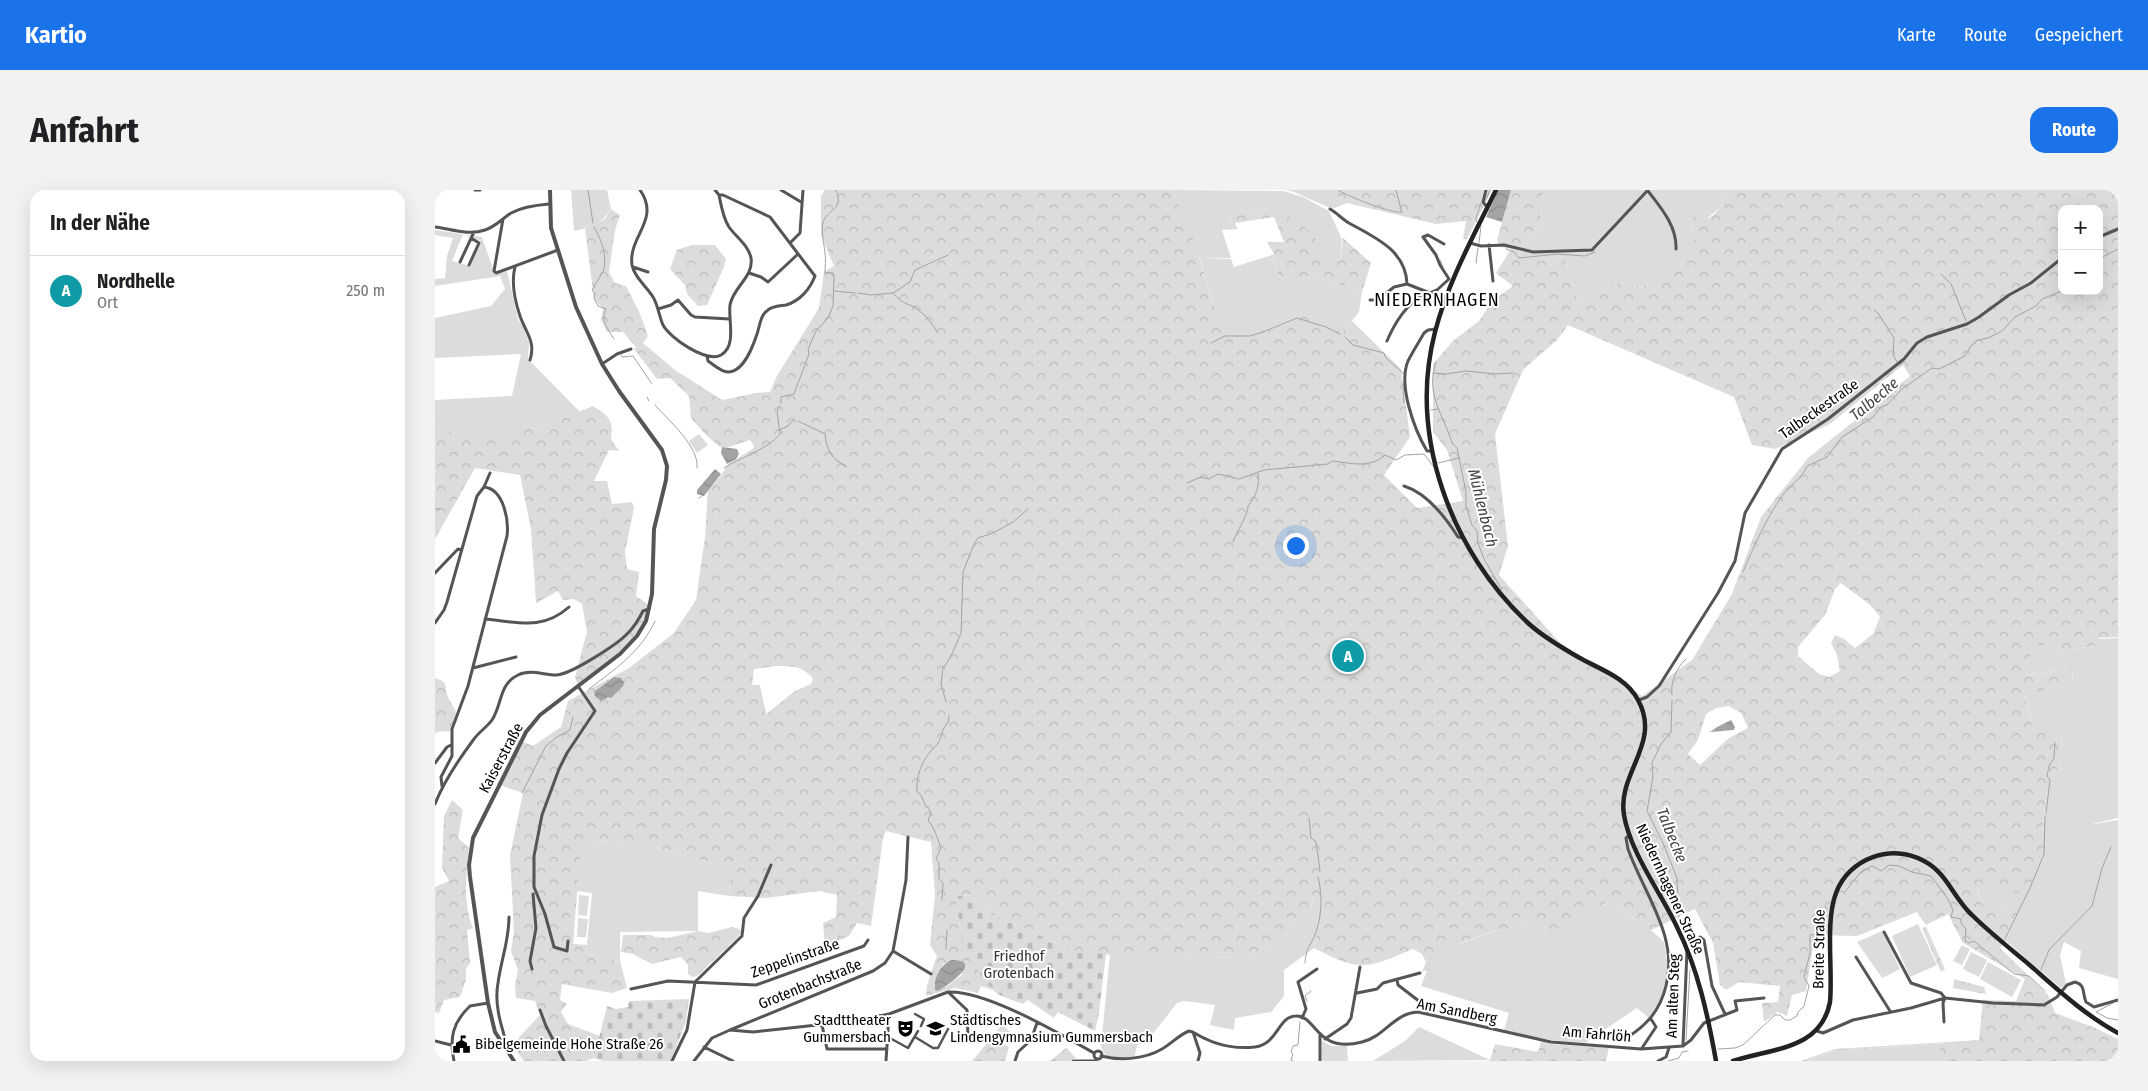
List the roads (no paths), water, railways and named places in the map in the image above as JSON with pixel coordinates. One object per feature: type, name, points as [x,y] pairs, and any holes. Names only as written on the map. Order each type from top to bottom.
[{"type":"main road","points":[[1496,190],[1450,279],[1435,329],[1427,384],[1428,422],[1432,451],[1445,497],[1463,538],[1487,576],[1506,600],[1529,624],[1553,642],[1619,679],[1639,700]]},
{"type":"main road","name":"Niedernhagener Straße","points":[[1639,700],[1645,730],[1643,745],[1627,782],[1623,811],[1629,835],[1686,946],[1708,1020],[1716,1061]]},
{"type":"main road","name":"Breite Straße","points":[[1817,1031],[1825,1020],[1830,1002],[1831,917],[1836,893],[1846,876],[1856,866],[1869,858],[1887,853],[1908,854],[1933,866],[1944,876],[1962,904],[1974,918],[2086,1013],[2118,1033]]},
{"type":"main road","points":[[1733,1061],[1803,1041],[1817,1031]]},
{"type":"street","points":[[475,190],[480,190]]},
{"type":"street","name":"Kaiserstraße","points":[[515,1061],[495,1032],[488,1003],[470,877],[469,864],[473,838],[526,732],[539,715],[630,644],[646,621],[650,609],[654,528],[666,480],[667,466],[662,450],[619,391],[602,364],[576,307],[551,228],[550,190]]},
{"type":"street","points":[[640,190],[645,200],[647,216],[634,247],[632,267],[654,298],[663,325],[667,331],[681,343],[707,356],[721,355],[726,350],[731,339],[730,304],[733,294],[749,273],[751,256],[728,226],[719,195],[715,190]]},
{"type":"street","points":[[781,190],[801,202]]},
{"type":"street","points":[[790,243],[800,233],[803,190]]},
{"type":"street","points":[[1486,190],[1483,202],[1487,207]]},
{"type":"street","points":[[1470,243],[1504,246],[1533,252],[1592,250],[1648,190],[1669,222],[1677,241],[1676,249]]},
{"type":"street","points":[[707,356],[708,361],[723,370],[731,371],[739,368],[757,335],[763,315],[769,309],[796,301],[815,276],[797,255],[771,217],[723,195],[719,195]]},
{"type":"street","points":[[435,227],[473,232],[487,230],[513,212],[549,204]]},
{"type":"street","points":[[1330,209],[1348,222],[1369,232],[1387,244],[1406,271],[1407,284]]},
{"type":"street","points":[[503,220],[494,271],[496,273],[558,250]]},
{"type":"street","points":[[2103,235],[2118,229]]},
{"type":"street","points":[[460,262],[473,232]]},
{"type":"street","points":[[1370,300],[1378,300],[1394,287],[1407,284],[1425,292],[1433,292],[1450,279],[1423,237],[1428,235],[1444,244]]},
{"type":"street","points":[[469,265],[479,243],[471,238]]},
{"type":"street","points":[[1489,245],[1493,281]]},
{"type":"street","points":[[749,273],[769,282],[797,255]]},
{"type":"street","name":"Talbeckestraße","points":[[1639,700],[1647,697],[1659,686],[1718,593],[1735,561],[1745,513],[1782,448],[1828,419],[1904,359],[1917,343],[1967,324],[2009,295],[2031,283],[2058,261]]},
{"type":"street","points":[[515,267],[512,280],[520,316],[532,341],[533,351],[530,360]]},
{"type":"street","points":[[632,267],[648,272]]},
{"type":"street","points":[[1387,341],[1393,324],[1401,313],[1409,304],[1425,292]]},
{"type":"street","points":[[658,308],[671,305],[678,300],[695,317],[729,319]]},
{"type":"street","points":[[1432,451],[1427,451],[1412,418],[1409,408],[1406,377],[1408,362],[1420,340],[1428,330],[1435,329]]},
{"type":"street","points":[[602,364],[617,354],[631,349]]},
{"type":"street","points":[[435,623],[444,610],[477,496],[491,473]]},
{"type":"street","points":[[1404,486],[1413,489],[1435,508],[1446,519],[1458,537],[1463,538]]},
{"type":"street","points":[[442,786],[440,780],[450,761],[453,729],[473,668],[509,526],[508,516],[494,491],[484,487]]},
{"type":"street","points":[[435,573],[458,549],[461,550]]},
{"type":"street","points":[[485,619],[536,624],[560,614],[569,607]]},
{"type":"street","points":[[435,804],[442,786],[474,738],[491,721],[507,683],[519,674],[529,672],[557,675],[566,673],[612,646],[635,626],[643,611],[650,609]]},
{"type":"street","points":[[473,668],[516,657]]},
{"type":"street","points":[[532,970],[530,961],[536,922],[534,856],[547,801],[567,753],[595,711],[578,686]]},
{"type":"street","points":[[435,762],[447,747],[452,745]]},
{"type":"street","name":"Am Fahrlöh","points":[[1628,1037],[1651,1019],[1659,1006],[1668,979],[1669,952],[1664,932],[1628,849],[1626,838],[1629,835]]},
{"type":"street","points":[[908,837],[906,880],[893,951],[931,974]]},
{"type":"street","points":[[672,1061],[687,1030],[695,982],[742,936],[744,918],[758,896],[771,865]]},
{"type":"street","points":[[534,887],[545,914],[554,947],[567,951],[569,942]]},
{"type":"street","points":[[506,1050],[507,1045],[498,1015],[497,984],[506,950],[509,917]]},
{"type":"street","points":[[1885,932],[1911,983],[1941,993],[1945,998]]},
{"type":"street","points":[[1700,937],[1704,940],[1712,986],[1725,1014]]},
{"type":"street","name":"Zeppelinstraße","points":[[631,989],[668,981],[755,985],[864,946],[868,940]]},
{"type":"street","name":"Am alten Steg","points":[[1683,1046],[1686,946]]},
{"type":"street","name":"Grotenbachstraße","points":[[693,1061],[712,1038],[873,971],[885,963],[893,951]]},
{"type":"street","points":[[1857,957],[1890,1011]]},
{"type":"street","points":[[1325,1039],[1347,1024],[1351,1018],[1357,994],[1360,967]]},
{"type":"street","points":[[1073,1061],[1135,1059],[1163,1049],[1185,1033],[1193,1032],[1220,1044],[1256,1047],[1272,1039],[1286,1019],[1296,1016],[1302,1018],[1306,1009],[1298,982],[1317,969]]},
{"type":"street","points":[[1357,994],[1377,988],[1383,983],[1421,973]]},
{"type":"street","points":[[1397,980],[1398,985],[1428,1008],[1428,1014]]},
{"type":"street","points":[[1817,1031],[1823,1033],[1853,1020],[1911,1008],[1945,998],[1993,1003],[2044,1005],[2050,1002],[2067,985],[2075,982],[2081,983],[2086,1002],[2094,1007],[2118,1000]]},
{"type":"street","points":[[730,1030],[753,1032],[822,1025],[889,1014],[948,992],[970,994],[1037,1023],[1094,1053],[1098,1059],[1104,1061]]},
{"type":"street","points":[[948,992],[967,1010],[968,1038]]},
{"type":"street","points":[[1683,1046],[1688,1043],[1698,1028],[1708,1020],[1725,1014],[1731,1014],[1737,1010],[1735,1001],[1764,998]]},
{"type":"street","points":[[1943,1022],[1943,1002],[1945,998]]},
{"type":"street","points":[[455,1061],[451,1045],[455,1029],[464,1012],[470,1006],[488,1003]]},
{"type":"street","points":[[540,1010],[564,1061]]},
{"type":"street","name":"Am Sandberg","points":[[1302,1018],[1333,1044],[1347,1045],[1363,1042],[1378,1036],[1399,1017],[1409,1012],[1428,1014],[1551,1042]]},
{"type":"street","points":[[887,1061],[889,1014]]},
{"type":"street","points":[[915,1014],[924,1019],[921,1026]]},
{"type":"street","name":"Am Fahrlöh","points":[[1641,1049],[1656,1027],[1651,1019]]},
{"type":"street","points":[[1015,1061],[1018,1052],[1031,1040],[1037,1023]]},
{"type":"street","points":[[822,1025],[827,1049],[887,1049]]},
{"type":"street","points":[[915,1037],[933,1048],[938,1048],[948,1029]]},
{"type":"street","points":[[888,1037],[908,1048],[918,1031]]},
{"type":"street","points":[[1193,1032],[1200,1053],[1198,1061]]},
{"type":"street","points":[[1320,1035],[1320,1061]]},
{"type":"street","points":[[435,1041],[451,1045]]},
{"type":"street","name":"Am Fahrlöh","points":[[1551,1042],[1641,1049],[1683,1046]]},
{"type":"street","points":[[704,1047],[733,1061]]},
{"type":"street","name":"Am alten Steg","points":[[1658,1061],[1666,1057],[1669,1048]]},
{"type":"street","points":[[1094,1053],[1100,1052],[1098,1059]]},
{"type":"street","points":[[719,1061],[721,1055]]},
{"type":"water","points":[[1498,190],[1511,190],[1502,222],[1486,217]]},
{"type":"water","points":[[722,447],[737,449],[739,454],[736,459],[727,464],[721,453]]},
{"type":"water","points":[[715,469],[721,474],[704,496],[697,494],[697,490]]},
{"type":"water","points":[[614,677],[621,678],[624,682],[623,686],[611,698],[608,697],[601,701],[595,696],[594,692]]},
{"type":"water","points":[[1731,720],[1735,727],[1734,730],[1710,732],[1717,727]]},
{"type":"water","points":[[952,960],[961,961],[965,964],[961,974],[938,991],[935,990],[935,981],[939,972],[944,965]]},
{"type":"waterway","points":[[588,190],[593,223]]},
{"type":"waterway","points":[[781,403],[781,397],[794,394],[809,354],[808,349],[816,331],[828,318],[833,306],[834,276],[833,273],[825,273],[822,230],[825,218],[837,206],[838,197],[836,190]]},
{"type":"waterway","points":[[1338,190],[1379,208],[1401,212]]},
{"type":"waterway","points":[[1396,190],[1402,213]]},
{"type":"waterway","points":[[1485,201],[1490,190]]},
{"type":"waterway","points":[[1477,222],[1476,218],[1481,203]]},
{"type":"waterway","points":[[1479,243],[1481,226]]},
{"type":"waterway","points":[[594,227],[603,247],[605,263],[603,271],[592,290],[598,306],[606,309],[604,321],[614,339]]},
{"type":"waterway","points":[[1476,263],[1478,248]]},
{"type":"waterway","points":[[1506,249],[1514,252],[1519,258],[1557,254],[1585,256],[1595,252]]},
{"type":"waterway","name":"Talbecke","points":[[2103,257],[2118,249]]},
{"type":"waterway","points":[[858,293],[871,295],[893,293],[910,282],[915,270],[948,255]]},
{"type":"waterway","points":[[1440,260],[1443,267]]},
{"type":"waterway","points":[[1941,274],[1951,284],[1966,321]]},
{"type":"waterway","points":[[834,291],[855,293]]},
{"type":"waterway","points":[[893,293],[896,297],[923,314],[938,333]]},
{"type":"waterway","name":"Talbecke","points":[[1743,572],[1776,505],[1807,466],[1827,457],[1842,437],[1873,417],[1881,407],[1887,405],[1902,389],[1932,368],[1939,369],[1965,356],[1971,346],[1978,340],[1988,338],[2002,331],[2015,317],[2036,306],[2042,299],[2058,293]]},
{"type":"waterway","points":[[1874,310],[1878,313],[1894,338],[1893,355],[1897,362]]},
{"type":"waterway","points":[[1211,343],[1225,336],[1250,336],[1297,318],[1326,327],[1340,334]]},
{"type":"waterway","points":[[1345,337],[1353,345],[1384,353],[1386,358],[1404,374]]},
{"type":"waterway","points":[[621,355],[622,357],[633,356],[652,384]]},
{"type":"waterway","name":"Mühlenbach","points":[[1436,362],[1433,374],[1434,394],[1452,443],[1457,448],[1466,492],[1466,506],[1472,525],[1477,531],[1478,543],[1484,559],[1502,590]]},
{"type":"waterway","points":[[1433,373],[1446,374],[1466,371],[1496,374],[1513,373]]},
{"type":"waterway","points":[[1403,383],[1404,403]]},
{"type":"waterway","points":[[647,397],[649,401]]},
{"type":"waterway","points":[[655,405],[682,434],[694,451],[697,468]]},
{"type":"waterway","points":[[724,468],[775,440],[780,434],[777,411],[780,406]]},
{"type":"waterway","points":[[1431,410],[1439,409]]},
{"type":"waterway","points":[[779,430],[788,426],[794,419]]},
{"type":"waterway","points":[[798,421],[825,434],[833,457],[846,466]]},
{"type":"waterway","points":[[1187,483],[1201,477],[1209,479],[1218,474],[1239,479],[1264,470],[1328,464],[1332,461],[1366,464],[1385,455],[1396,460],[1405,455],[1424,454],[1433,466]]},
{"type":"waterway","points":[[1438,463],[1459,458]]},
{"type":"waterway","points":[[1233,542],[1247,513],[1248,506],[1257,491],[1258,473]]},
{"type":"waterway","points":[[699,498],[703,495]]},
{"type":"waterway","points":[[435,509],[440,509]]},
{"type":"waterway","points":[[946,702],[941,684],[943,667],[952,654],[961,633],[963,572],[974,544],[978,538],[993,533],[1013,522],[1028,509]]},
{"type":"waterway","points":[[589,689],[618,667],[635,651],[655,621]]},
{"type":"waterway","name":"Talbecke","points":[[1672,695],[1675,675],[1686,659]]},
{"type":"waterway","name":"Talbecke","points":[[1672,700],[1671,732],[1661,744],[1652,763],[1653,776],[1647,811],[1663,843],[1677,878],[1679,921],[1692,950]]},
{"type":"waterway","points":[[942,900],[943,883],[939,879],[939,863],[936,859],[941,848],[928,820],[931,813],[921,795],[917,792],[917,786],[922,766],[927,756],[940,740],[944,727],[948,723],[949,716]]},
{"type":"waterway","points":[[522,793],[546,746],[570,730],[573,717]]},
{"type":"waterway","points":[[2046,813],[2050,780],[2047,776],[2049,766],[2054,758],[2055,743]]},
{"type":"waterway","points":[[2005,939],[2044,854],[2045,816]]},
{"type":"waterway","points":[[1309,818],[1311,838],[1316,842],[1320,870]]},
{"type":"waterway","points":[[2041,970],[2049,950],[2092,906],[2102,868],[2111,847]]},
{"type":"waterway","points":[[1845,892],[1860,873],[1872,866],[1881,871],[1889,865],[1899,866],[1912,872],[1931,876],[1948,899],[1953,910],[1951,917],[1961,919],[1961,923],[1966,929],[1965,941],[1969,943],[1974,941],[2014,974],[2029,976],[2045,991]]},
{"type":"waterway","points":[[1305,963],[1307,952],[1317,930],[1320,915],[1321,892],[1318,877]]},
{"type":"waterway","points":[[1718,1049],[1735,1048],[1743,1045],[1775,1015],[1780,1015],[1785,1020],[1790,1020],[1797,1016],[1804,1006],[1809,986],[1804,977],[1810,953],[1810,935],[1820,934],[1825,920],[1826,907]]},
{"type":"waterway","points":[[946,949],[947,930]]},
{"type":"waterway","name":"Talbecke","points":[[1686,1040],[1690,970]]},
{"type":"waterway","points":[[1307,1001],[1305,996],[1311,991]]},
{"type":"waterway","points":[[2113,1003],[2096,1012],[2107,1018],[2118,1020]]},
{"type":"waterway","points":[[1293,1061],[1291,1060],[1293,1054],[1291,1052],[1293,1046],[1298,1045],[1300,1022]]},
{"type":"waterway","points":[[1668,1061],[1679,1058],[1682,1052],[1688,1051]]},
{"type":"place","name":"Nordhelle","points":[[1348,656]]},
{"type":"place","name":"Stadttheater Gummersbach","points":[[905,1029]]},
{"type":"place","name":"Städtisches Lindengymnasium Gummersbach","points":[[936,1029]]},
{"type":"place","name":"Bibelgemeinde Hohe Straße 26","points":[[461,1044]]},
{"type":"district","name":"NIEDERNHAGEN","points":[[1437,300]]},
{"type":"park label","name":"Friedhof Grotenbach","points":[[1019,964]]}]
